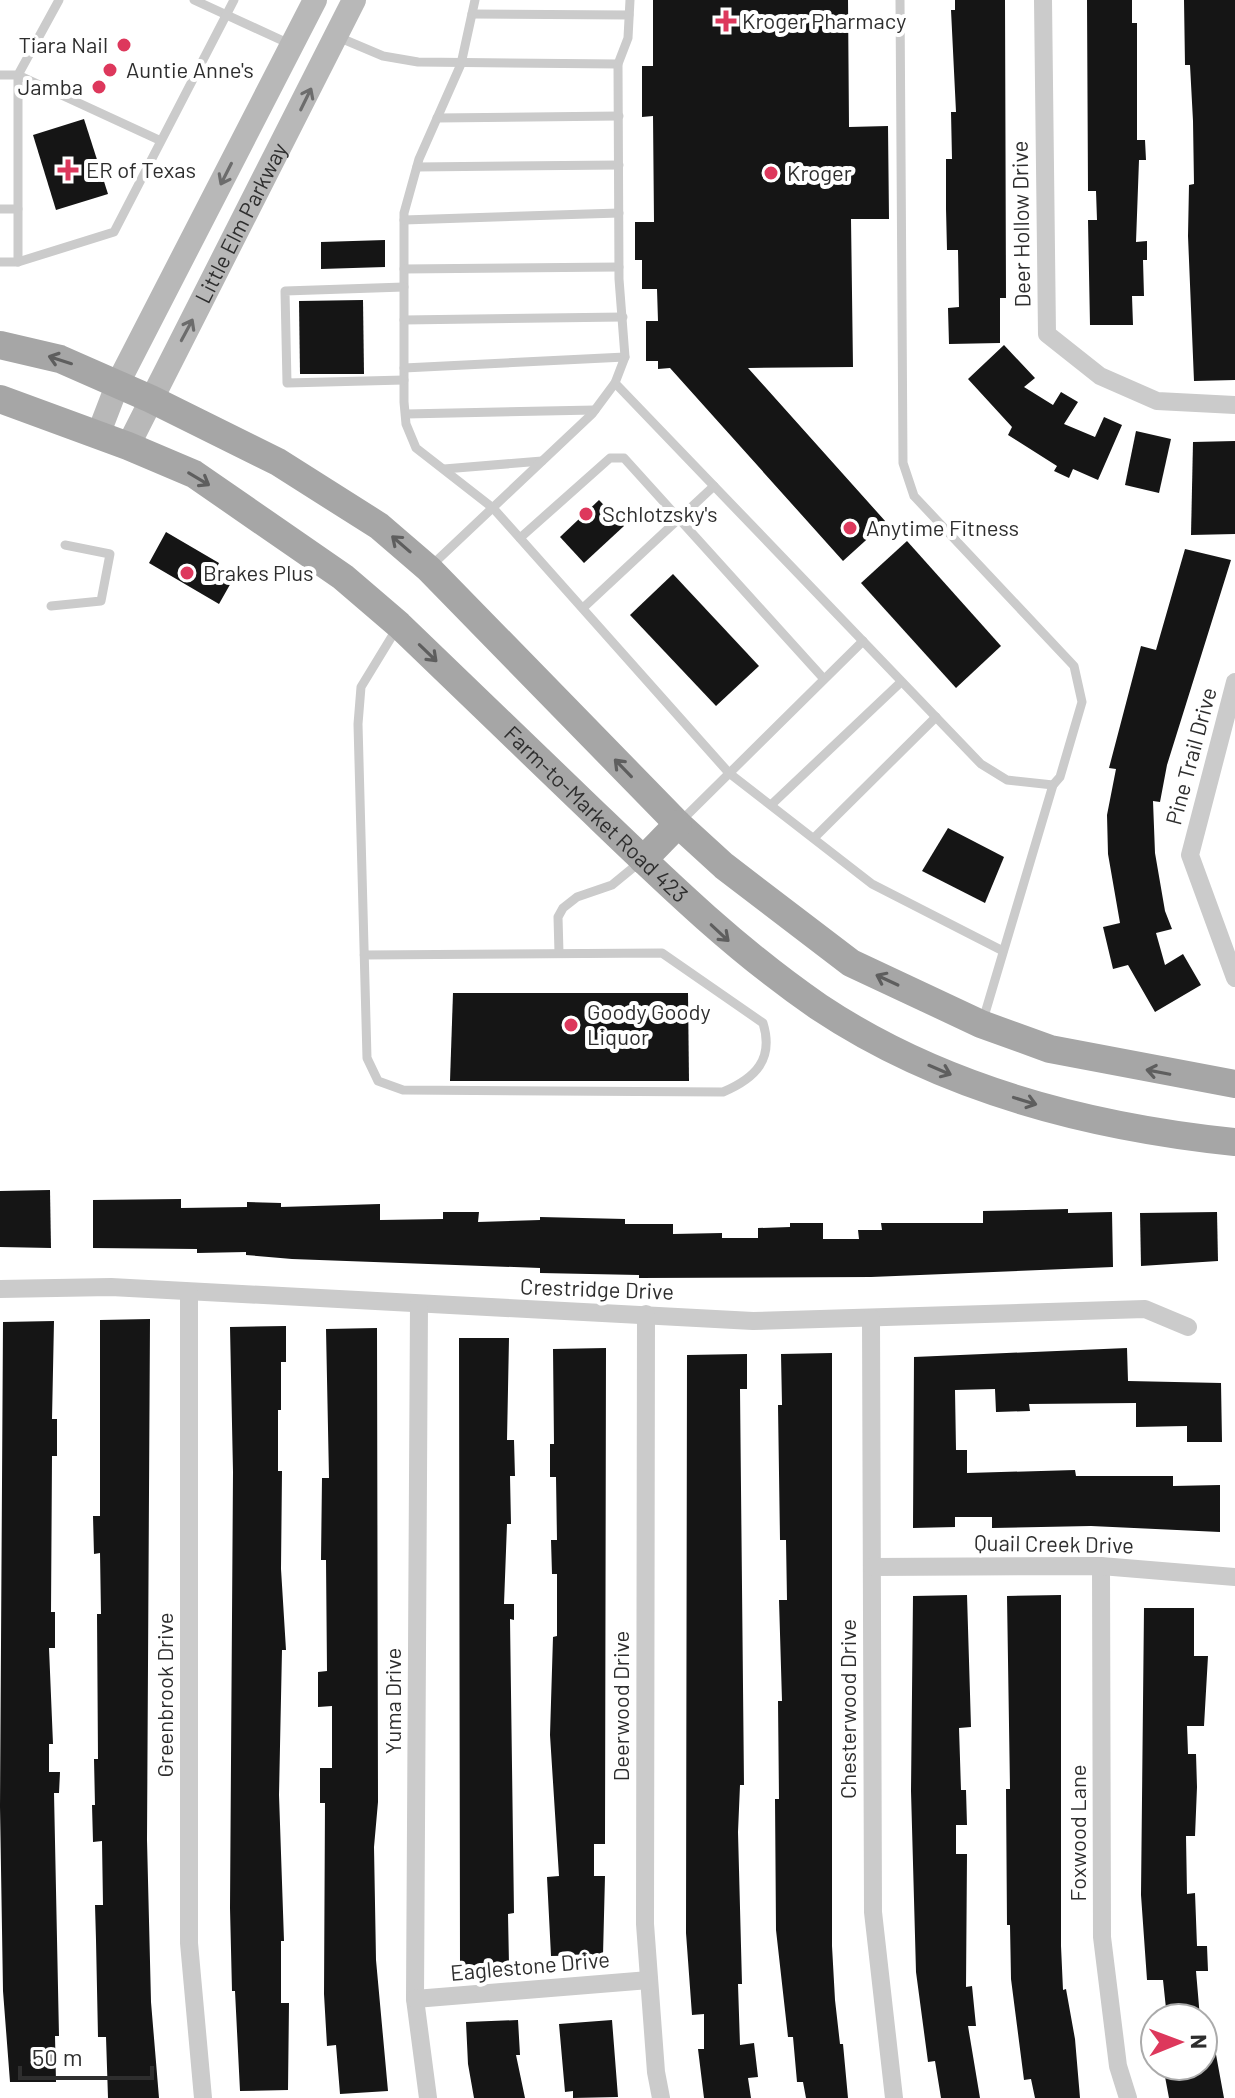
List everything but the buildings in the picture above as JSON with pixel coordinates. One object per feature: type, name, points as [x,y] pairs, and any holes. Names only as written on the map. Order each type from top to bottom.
[{"type":"main road","name":"Little Elm Parkway","points":[[98,435],[118,383],[315,0]]},
{"type":"main road","name":"Little Elm Parkway","points":[[128,446],[354,0]]},
{"type":"main road","points":[[0,345],[60,359],[118,383],[278,462],[379,526],[429,569],[678,824],[724,866],[851,963],[981,1024],[1050,1049],[1104,1062],[1235,1084]]},
{"type":"main road","name":"Farm-to-Market Road 423","points":[[0,399],[194,474],[343,577],[399,625],[732,944],[822,1008],[908,1056],[978,1086],[1072,1115],[1171,1135],[1235,1142]]},
{"type":"main road","points":[[643,860],[678,824]]},
{"type":"street","name":"Deer Hollow Drive","points":[[1043,0],[1047,334],[1100,376],[1157,401],[1235,405]]},
{"type":"street","name":"Pine Trail Drive","points":[[1233,968],[1190,855],[1235,682]]},
{"type":"street","name":"Crestridge Drive","points":[[0,1289],[111,1287],[753,1321],[1145,1309],[1188,1327]]},
{"type":"street","name":"Greenbrook Drive","points":[[189,1292],[189,1943],[203,2098]]},
{"type":"street","name":"Yuma Drive","points":[[419,1304],[415,1999],[428,2098]]},
{"type":"street","name":"Deerwood Drive","points":[[646,1314],[645,1924],[661,2098]]},
{"type":"street","name":"Chesterwood Drive","points":[[871,1318],[873,1912],[894,2098]]},
{"type":"street","name":"Quail Creek Drive","points":[[872,1567],[1101,1566],[1235,1577]]},
{"type":"street","name":"Foxwood Lane","points":[[1101,1566],[1102,1937],[1118,2066],[1128,2098]]},
{"type":"street","name":"Eaglestone Drive","points":[[415,1999],[649,1980]]},
{"type":"lane","points":[[18,262],[18,75],[59,0]]},
{"type":"lane","points":[[194,0],[292,45]]},
{"type":"lane","points":[[0,262],[18,262],[114,232],[234,0]]},
{"type":"lane","points":[[475,0],[461,64],[417,167],[404,220],[404,380],[406,414],[416,448],[493,508],[729,773],[872,884],[1003,951]]},
{"type":"lane","points":[[429,569],[595,410],[615,383],[625,357],[619,267],[618,64],[628,38],[630,0]]},
{"type":"lane","points":[[900,0],[903,463],[914,496],[1074,666],[1082,702],[1060,777],[1053,785],[981,1024]]},
{"type":"lane","points":[[472,14],[629,15]]},
{"type":"lane","points":[[336,37],[383,56],[461,64],[618,64]]},
{"type":"lane","points":[[0,75],[18,75],[159,140]]},
{"type":"lane","points":[[437,118],[619,116]]},
{"type":"lane","points":[[417,167],[619,165]]},
{"type":"lane","points":[[0,209],[18,209]]},
{"type":"lane","points":[[404,220],[619,213]]},
{"type":"lane","points":[[404,269],[619,267]]},
{"type":"lane","points":[[404,287],[285,291],[287,383],[404,380]]},
{"type":"lane","points":[[404,320],[623,317]]},
{"type":"lane","points":[[404,368],[625,357]]},
{"type":"lane","points":[[615,383],[981,764],[1007,780],[1053,785]]},
{"type":"lane","points":[[406,414],[595,410]]},
{"type":"lane","points":[[520,538],[610,458],[624,458],[824,679]]},
{"type":"lane","points":[[444,469],[542,461]]},
{"type":"lane","points":[[583,608],[714,486]]},
{"type":"lane","points":[[51,606],[101,601],[110,554],[65,545]]},
{"type":"lane","points":[[364,955],[662,953],[763,1023],[767,1054],[746,1082],[723,1092],[403,1090],[378,1081],[367,1058],[364,955],[358,724],[361,687],[399,625]]},
{"type":"lane","points":[[678,824],[863,641]]},
{"type":"lane","points":[[771,805],[901,682]]},
{"type":"lane","points":[[814,838],[936,717]]},
{"type":"lane","points":[[559,953],[558,917],[563,908],[577,897],[612,885],[643,860]]},
{"type":"place","name":"Kroger Pharmacy","points":[[726,21]]},
{"type":"place","name":"Tiara Nail","points":[[124,45]]},
{"type":"place","name":"Auntie Anne's","points":[[110,70]]},
{"type":"place","name":"Jamba","points":[[99,87]]},
{"type":"place","name":"ER of Texas","points":[[68,170]]},
{"type":"place","name":"Kroger","points":[[771,173]]},
{"type":"place","name":"Schlotzsky's","points":[[586,514]]},
{"type":"place","name":"Anytime Fitness","points":[[850,528]]},
{"type":"place","name":"Brakes Plus","points":[[187,573]]},
{"type":"place","name":"Goody Goody Liquor","points":[[571,1025]]}]
